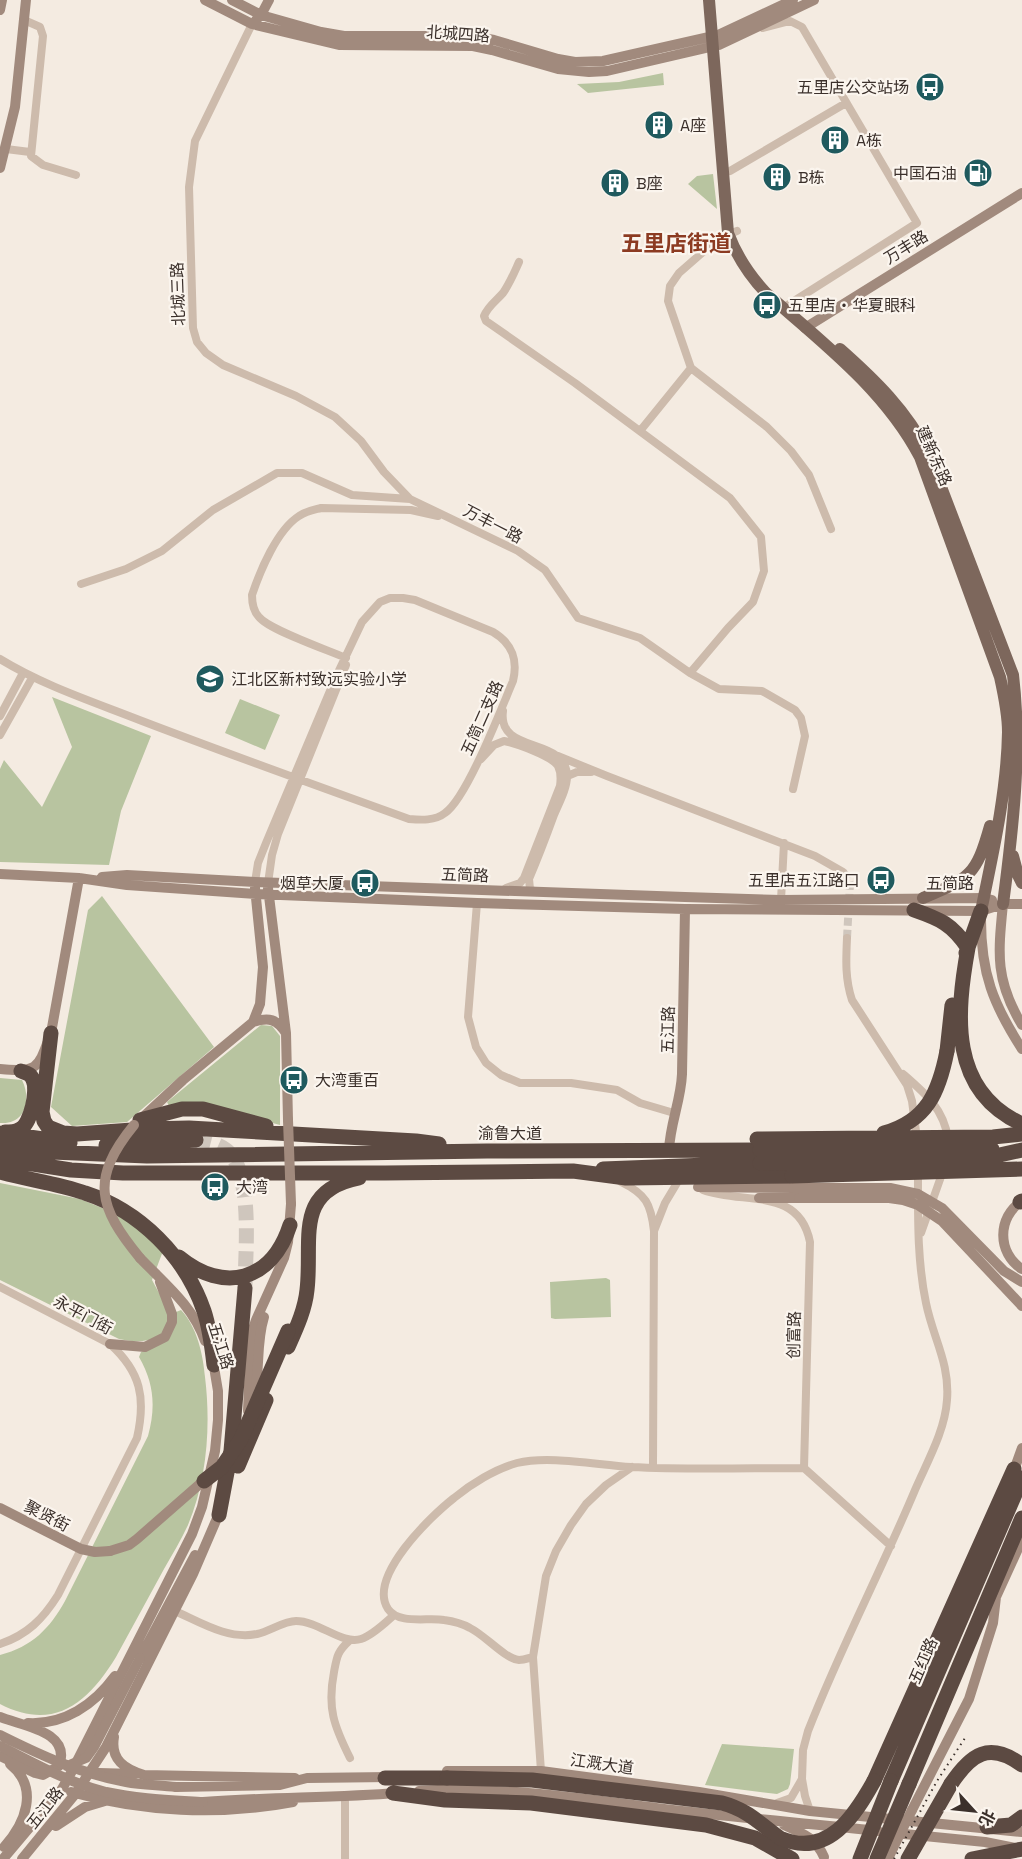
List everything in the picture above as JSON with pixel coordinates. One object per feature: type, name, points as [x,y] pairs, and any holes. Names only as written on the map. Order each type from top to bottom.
[{"type":"highway","points":[[919,904],[946,923],[960,936],[968,948],[960,1015],[964,1052],[971,1076],[985,1096],[1000,1111],[1022,1124]]},
{"type":"highway","points":[[864,1138],[904,1127],[929,1104],[943,1073],[953,996],[982,904]]},
{"type":"highway","points":[[51,1033],[42,1102],[44,1121],[54,1131],[77,1134],[189,1128],[416,1141],[487,1151]]},
{"type":"highway","points":[[0,1136],[20,1130],[31,1112],[35,1087],[27,1073],[21,1071]]},
{"type":"highway","points":[[137,1122],[182,1109],[203,1109],[304,1135]]},
{"type":"highway","points":[[0,1160],[71,1170],[123,1173],[573,1171],[864,1138],[993,1137],[1022,1134]]},
{"type":"highway","points":[[0,1136],[100,1145],[196,1140]]},
{"type":"highway","name":"渝鲁大道","points":[[0,1136],[52,1152],[147,1156],[695,1149],[759,1151],[1022,1149]]},
{"type":"highway","points":[[573,1171],[611,1177],[792,1182],[1022,1170]]},
{"type":"highway","points":[[0,1172],[74,1189],[106,1201],[136,1219],[186,1262],[206,1274],[227,1279],[238,1278],[257,1271],[274,1257],[282,1247],[290,1225]]},
{"type":"highway","points":[[238,1466],[303,1309],[308,1282],[309,1220],[314,1205],[324,1192],[335,1185],[385,1173]]},
{"type":"highway","points":[[170,1249],[190,1280],[204,1310],[214,1365]]},
{"type":"highway","points":[[204,1481],[222,1467],[241,1439],[255,1412],[308,1282]]},
{"type":"highway","points":[[216,1520],[231,1451],[245,1288]]},
{"type":"highway","points":[[385,1778],[532,1780],[722,1803],[741,1809],[783,1840],[803,1848],[823,1846],[849,1824],[874,1781],[960,1590],[1018,1474]]},
{"type":"highway","name":"五红路","points":[[860,1859],[995,1537],[1018,1474]]},
{"type":"highway","points":[[996,1597],[1019,1534],[1022,1518]]},
{"type":"highway","points":[[877,1859],[1019,1534]]},
{"type":"highway","points":[[960,1590],[995,1537]]},
{"type":"highway","points":[[908,1859],[951,1784],[972,1758],[986,1752],[1005,1755],[1022,1765]]},
{"type":"highway","points":[[393,1793],[445,1800],[531,1803],[706,1825],[746,1834],[786,1856]]},
{"type":"highway","points":[[987,1827],[1011,1825],[1022,1817]]},
{"type":"highway","points":[[972,1859],[1022,1849]]},
{"type":"main road","points":[[0,10],[2,0]]},
{"type":"main road","points":[[0,168],[15,107],[26,0]]},
{"type":"main road","name":"北城四路","points":[[206,0],[252,24],[339,45],[473,46],[558,69],[589,72],[607,71],[715,41]]},
{"type":"main road","name":"北城四路","points":[[232,0],[321,32],[344,36],[473,36],[575,62],[603,61],[715,41]]},
{"type":"main road","points":[[252,24],[256,8],[269,0]]},
{"type":"main road","name":"建新东路","points":[[709,0],[730,171],[733,232]]},
{"type":"main road","name":"建新东路","points":[[716,0],[715,41],[733,232],[758,272],[786,306],[890,395],[918,434],[928,453],[1008,659],[1017,694],[1021,733],[1019,780],[1003,904]]},
{"type":"main road","points":[[715,41],[793,0]]},
{"type":"main road","points":[[715,41],[744,33],[814,0]]},
{"type":"main road","name":"万丰路","points":[[808,326],[1022,193]]},
{"type":"main road","name":"建新东路","points":[[808,326],[884,401],[910,438],[920,457],[1000,677],[1008,732],[997,828],[982,904]]},
{"type":"main road","points":[[919,904],[959,881],[978,862],[1004,779]]},
{"type":"main road","points":[[997,828],[1000,850],[1006,851],[1011,848],[1022,883]]},
{"type":"main road","name":"五简路","points":[[0,874],[79,878],[127,885],[268,895],[477,903],[685,909],[1003,904]]},
{"type":"main road","name":"五简路","points":[[79,878],[127,875],[497,892],[919,904]]},
{"type":"main road","points":[[0,1069],[21,1071],[35,1067],[39,1063],[51,1033],[79,878]]},
{"type":"main road","points":[[253,1022],[260,1004],[263,968],[255,882]]},
{"type":"main road","name":"五江路","points":[[22,1859],[38,1842],[92,1772],[193,1574],[238,1466],[247,1418],[251,1335],[262,1304],[278,1273],[288,1242],[290,1225],[286,1033],[268,883]]},
{"type":"main road","points":[[982,904],[984,966],[993,998]]},
{"type":"main road","points":[[1022,904],[1003,904],[998,951],[1005,992],[1022,1025]]},
{"type":"main road","name":"五江路","points":[[669,1150],[670,1132],[681,1088],[682,1074],[685,909]]},
{"type":"main road","points":[[968,948],[1022,1048]]},
{"type":"main road","points":[[253,1022],[271,1019],[279,1023],[286,1033]]},
{"type":"main road","name":"五江路","points":[[3,1859],[62,1789],[136,1656],[192,1533],[210,1478],[218,1420],[218,1391],[214,1365],[200,1325],[183,1300],[140,1258],[115,1225],[106,1199],[107,1169],[114,1152],[137,1122],[253,1022]]},
{"type":"main road","points":[[698,1187],[792,1182],[890,1188],[918,1194],[942,1208],[1004,1271],[1022,1282]]},
{"type":"main road","points":[[759,1198],[889,1198],[918,1204],[942,1221],[1022,1306]]},
{"type":"main road","points":[[1021,1201],[1011,1210],[1003,1233],[1008,1256],[1022,1269]]},
{"type":"main road","points":[[81,1550],[110,1551],[129,1545],[204,1481],[228,1452],[250,1409],[256,1379],[258,1338],[278,1273]]},
{"type":"main road","points":[[110,1344],[145,1347],[165,1337],[170,1330],[172,1314],[158,1276]]},
{"type":"main road","points":[[1018,1474],[1022,1448]]},
{"type":"main road","name":"聚贤街","points":[[0,1508],[81,1550]]},
{"type":"main road","points":[[43,1768],[64,1767],[86,1758],[94,1747],[136,1656],[216,1520]]},
{"type":"main road","points":[[888,1859],[969,1700],[993,1623],[996,1597]]},
{"type":"main road","points":[[18,1723],[49,1723],[83,1709],[136,1656]]},
{"type":"main road","points":[[0,1717],[52,1737],[60,1747],[63,1757],[59,1766],[43,1775],[0,1757]]},
{"type":"main road","points":[[116,1728],[113,1749],[118,1761],[124,1768],[144,1774]]},
{"type":"main road","name":"江溉大道","points":[[0,1735],[48,1758],[100,1776],[127,1782],[176,1787],[280,1785],[308,1778],[385,1778],[448,1771],[541,1771],[699,1792],[810,1811],[1022,1832]]},
{"type":"main road","points":[[0,1746],[43,1768],[104,1791],[152,1799],[203,1802],[264,1797],[318,1798],[446,1790],[530,1792],[775,1822],[985,1842],[1022,1849]]},
{"type":"main road","points":[[0,1757],[18,1771],[26,1793],[25,1814],[19,1828],[0,1852]]},
{"type":"main road","points":[[72,1771],[308,1778]]},
{"type":"main road","points":[[62,1789],[105,1801],[142,1807],[189,1810],[265,1808],[318,1798]]},
{"type":"main road","points":[[38,1842],[72,1814],[105,1801]]},
{"type":"main road","points":[[775,1822],[810,1838],[819,1845],[824,1857]]},
{"type":"street","points":[[24,20],[40,27],[43,36],[31,156],[43,165],[76,175]]},
{"type":"street","points":[[744,33],[787,22],[800,25],[917,223],[786,306]]},
{"type":"street","name":"北城三路","points":[[252,24],[195,141],[189,187],[193,328],[197,342],[206,353],[223,364],[296,396],[334,417],[362,441],[384,472],[410,499]]},
{"type":"street","points":[[730,171],[846,104]]},
{"type":"street","points":[[6,149],[30,152]]},
{"type":"street","points":[[733,232],[711,244],[679,273],[670,286],[668,301],[691,369],[766,427],[791,450],[808,475],[831,529]]},
{"type":"street","points":[[519,262],[504,291],[486,309],[484,316],[486,321],[730,498],[761,537],[764,572],[753,602],[690,673]]},
{"type":"street","points":[[640,431],[691,369]]},
{"type":"street","name":"万丰一路","points":[[81,584],[126,569],[162,551],[213,510],[278,473],[302,473],[352,495],[410,499],[518,551],[545,570],[578,618],[640,638],[690,673],[719,688],[762,691],[795,710],[801,718],[805,736],[793,789]]},
{"type":"street","points":[[346,658],[266,624],[255,612],[252,595],[277,540],[297,517],[321,508],[411,510],[451,518]]},
{"type":"street","name":"五简二支路","points":[[255,882],[262,852],[344,675],[346,658],[362,622],[380,602],[390,598],[415,600],[494,632],[510,646],[516,668],[513,681],[463,793],[445,814],[422,820],[409,819],[296,779]]},
{"type":"street","points":[[0,659],[32,678],[296,779]]},
{"type":"street","points":[[0,716],[23,673]]},
{"type":"street","points":[[0,735],[32,678]]},
{"type":"street","points":[[505,701],[502,723],[508,733],[607,776],[815,855],[843,872]]},
{"type":"street","points":[[476,764],[499,742],[510,742],[552,759],[559,767],[560,786]]},
{"type":"street","points":[[537,893],[530,889],[529,879],[565,789],[567,775],[564,765],[553,754]]},
{"type":"street","points":[[497,892],[515,886],[524,878],[560,786],[567,775],[583,771],[607,776]]},
{"type":"street","name":"五简二支路","points":[[268,883],[275,845],[296,779]]},
{"type":"street","points":[[781,900],[784,843]]},
{"type":"street","points":[[477,903],[468,1017],[476,1047],[486,1063],[501,1075],[520,1083],[572,1083],[617,1090],[640,1103],[674,1113]]},
{"type":"street","points":[[810,1811],[802,1779],[803,1750],[808,1731],[891,1546],[942,1425],[947,1403],[944,1357],[926,1306],[921,1274],[918,1145],[912,1101],[899,1070],[852,1000],[845,970],[847,938]]},
{"type":"street","points":[[899,1070],[937,1107],[946,1128],[948,1142],[944,1168],[922,1230],[919,1253]]},
{"type":"street","points":[[611,1177],[637,1190],[647,1201],[652,1215],[654,1231],[653,1467]]},
{"type":"street","points":[[654,1231],[665,1203],[680,1178]]},
{"type":"street","name":"创富路","points":[[680,1178],[698,1187],[728,1196],[759,1198],[778,1203],[793,1211],[804,1224],[810,1242],[804,1468]]},
{"type":"street","name":"永平门街","points":[[0,1287],[110,1344],[125,1357],[135,1373],[141,1393],[142,1416],[137,1438],[47,1613],[34,1627],[19,1637],[0,1644]]},
{"type":"street","points":[[533,1657],[518,1660],[507,1656],[494,1643],[470,1628],[444,1620],[410,1619],[394,1615],[388,1610],[385,1602],[384,1588],[389,1574],[399,1555],[416,1534],[455,1497],[487,1476],[516,1463],[530,1461],[633,1467],[804,1468],[891,1546]]},
{"type":"street","points":[[541,1771],[533,1657],[546,1576],[556,1551],[586,1504],[606,1485],[633,1467]]},
{"type":"street","points":[[175,1611],[234,1635],[256,1634],[293,1621],[310,1623],[350,1640],[361,1639],[394,1615]]},
{"type":"street","points":[[350,1640],[338,1651],[330,1694],[339,1737],[350,1758]]},
{"type":"street","points":[[767,1804],[784,1802],[791,1798],[802,1779]]},
{"type":"street","points":[[345,1796],[345,1859]]},
{"type":"green space","points":[[663,73],[664,85],[588,93],[577,84],[619,82]]},
{"type":"green space","points":[[713,174],[717,209],[688,184],[697,176]]},
{"type":"green space","points":[[52,697],[151,736],[121,811],[109,865],[0,862],[0,769],[4,760],[42,807],[72,747]]},
{"type":"green space","points":[[240,699],[280,715],[265,750],[225,733]]},
{"type":"green space","points":[[102,896],[214,1047],[127,1122],[72,1126],[51,1107],[88,910]]},
{"type":"green space","points":[[261,1025],[272,1026],[280,1036],[280,1125],[202,1104],[169,1106],[167,1102]]},
{"type":"green space","points":[[0,1078],[22,1080],[25,1088],[24,1110],[21,1116],[9,1123],[0,1123]]},
{"type":"green space","points":[[0,1183],[80,1199],[131,1221],[163,1251],[152,1280],[168,1314],[167,1327],[163,1333],[150,1340],[119,1339],[0,1280]]},
{"type":"green space","points":[[606,1278],[610,1280],[611,1317],[551,1318],[550,1282]]},
{"type":"green space","points":[[181,1310],[191,1324],[201,1350],[208,1414],[206,1452],[200,1489],[188,1525],[116,1657],[94,1688],[68,1708],[53,1714],[37,1715],[19,1712],[0,1704],[0,1655],[31,1642],[53,1620],[65,1601],[148,1436],[153,1405],[151,1386],[139,1357],[141,1352],[162,1342],[171,1334],[174,1329],[176,1312]]},
{"type":"green space","points":[[722,1744],[794,1749],[788,1789],[777,1794],[705,1785]]},
{"type":"tunnel","points":[[843,872],[850,884],[847,938]]},
{"type":"tunnel","points":[[196,1140],[215,1144],[226,1150],[235,1161],[241,1176],[246,1214],[245,1288]]},
{"type":"railway","points":[[894,1859],[937,1781],[965,1738]]},
{"type":"place","name":"五里店公交站场","points":[[930,87]]},
{"type":"place","name":"A座","points":[[659,125]]},
{"type":"place","name":"A栋","points":[[835,140]]},
{"type":"place","name":"中国石油","points":[[978,173]]},
{"type":"place","name":"B栋","points":[[777,177]]},
{"type":"place","name":"B座","points":[[615,183]]},
{"type":"place","name":"五里店‧华夏眼科","points":[[767,305]]},
{"type":"place","name":"江北区新村致远实验小学","points":[[210,679]]},
{"type":"place","name":"五里店五江路口","points":[[881,880]]},
{"type":"place","name":"烟草大厦","points":[[365,883]]},
{"type":"place","name":"大湾重百","points":[[294,1080]]},
{"type":"place","name":"大湾","points":[[215,1187]]},
{"type":"district","name":"五里店街道","points":[[676,243]]}]
